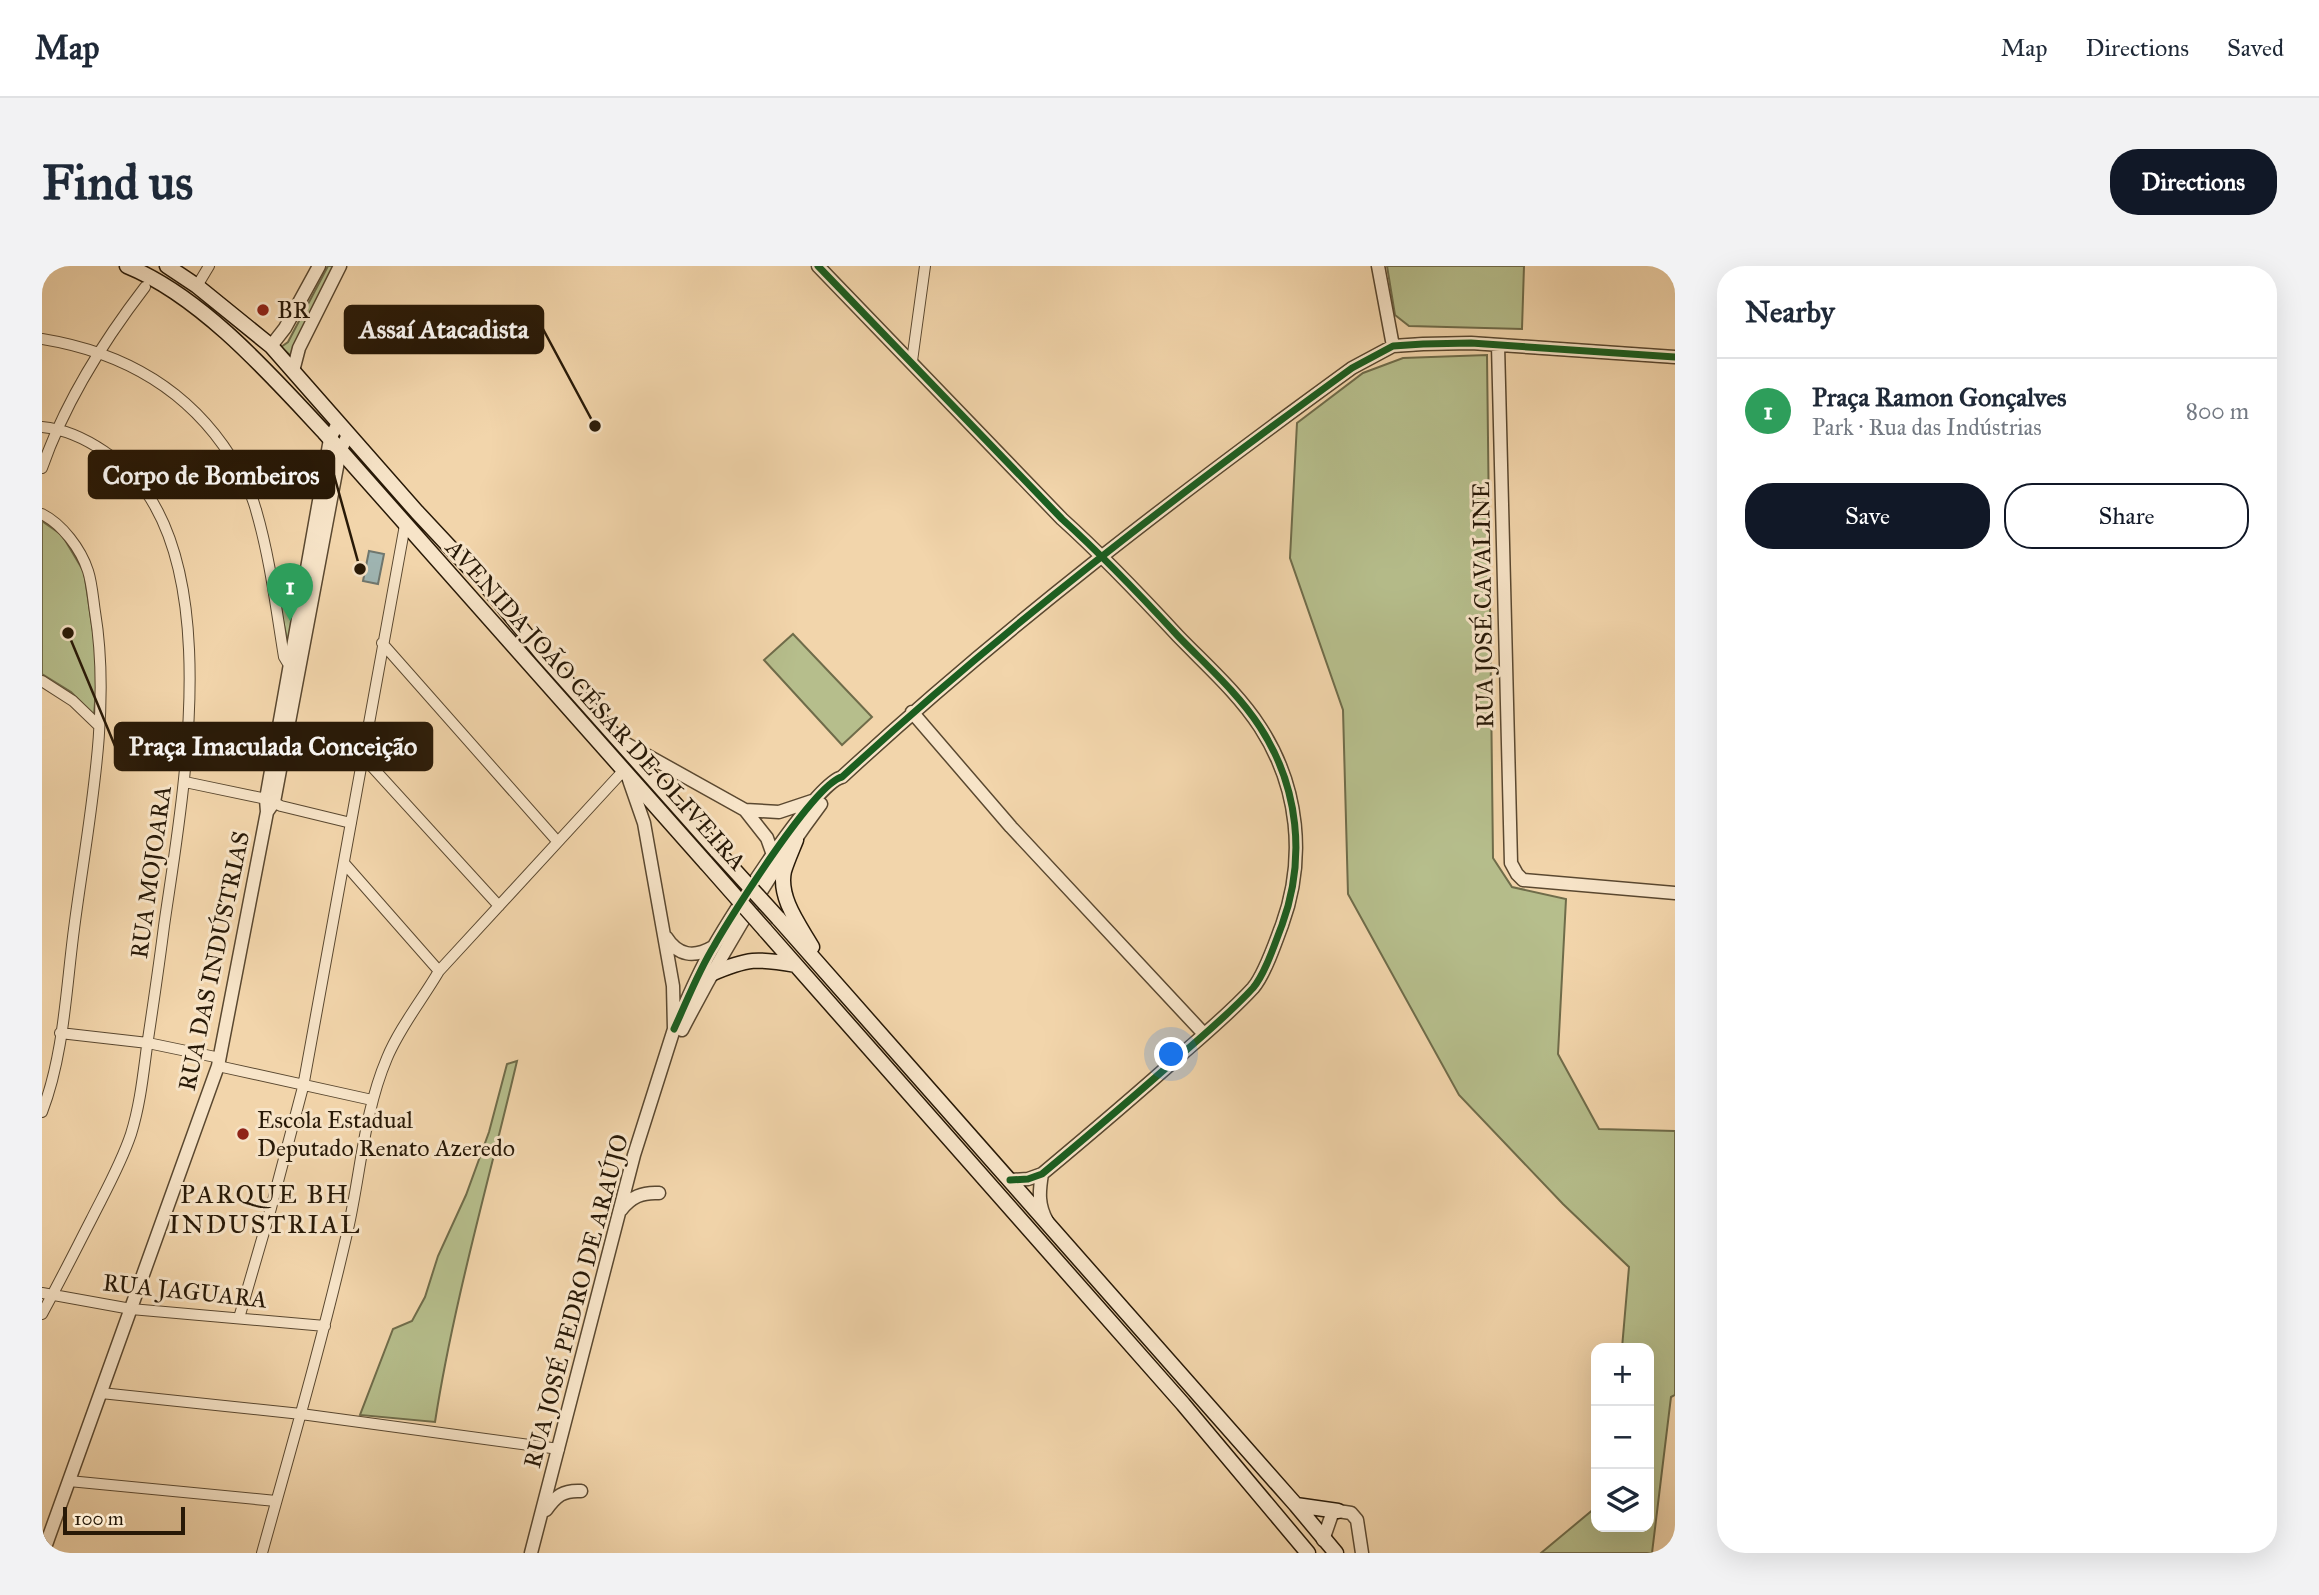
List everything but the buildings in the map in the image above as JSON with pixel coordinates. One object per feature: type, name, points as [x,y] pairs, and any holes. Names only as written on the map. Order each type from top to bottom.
[{"type":"main road","name":"AVENIDA JOÃO CÉSAR DE OLIVEIRA","points":[[128,266],[153,276],[220,328],[259,363],[330,439],[1183,1404],[1308,1553]]},
{"type":"main road","name":"AVENIDA JOÃO CÉSAR DE OLIVEIRA","points":[[167,266],[197,286],[271,346],[338,424],[489,589],[542,654],[1010,1180],[1296,1504],[1336,1553]]},
{"type":"main road","points":[[603,747],[613,746],[617,739]]},
{"type":"main road","points":[[796,840],[783,874],[785,893],[790,909],[824,970]]},
{"type":"main road","points":[[711,974],[753,959],[769,959],[796,965]]},
{"type":"main road","points":[[1296,1504],[1338,1511]]},
{"type":"street","points":[[197,286],[209,266]]},
{"type":"street","points":[[271,346],[285,328],[319,266]]},
{"type":"street","points":[[293,371],[299,348],[340,266]]},
{"type":"street","points":[[818,266],[1062,519],[1103,556],[1236,697],[1259,726],[1274,752],[1293,809],[1297,839],[1296,871],[1276,942],[1255,986],[1204,1034],[1042,1174],[1028,1179],[1010,1180]]},
{"type":"street","points":[[912,361],[925,266]]},
{"type":"street","points":[[1378,266],[1393,346]]},
{"type":"street","points":[[42,468],[56,428],[99,352],[145,287]]},
{"type":"street","points":[[42,339],[99,352],[136,368],[168,387],[219,438],[239,470],[256,508],[269,563],[284,657],[296,665]]},
{"type":"street","points":[[753,901],[842,777],[912,712],[1103,556],[1352,368],[1393,346],[1471,343],[1675,357]]},
{"type":"street","name":"RUA JOSÉ CAVALINE","points":[[1498,345],[1511,863],[1523,880],[1675,893]]},
{"type":"street","name":"RUA DAS INDÚSTRIAS","points":[[296,665],[330,439],[338,424]]},
{"type":"street","name":"RUA MOJOARA","points":[[42,427],[56,428],[89,442],[120,461],[145,488],[161,514],[174,557],[187,627],[191,691],[185,782],[139,1104],[116,1171],[47,1294],[42,1314]]},
{"type":"street","name":"RUA DAS INDÚSTRIAS","points":[[43,1553],[219,1062],[340,451],[348,435]]},
{"type":"street","points":[[42,514],[64,531],[88,570],[103,672],[99,726],[60,1033],[42,1112]]},
{"type":"street","points":[[239,1318],[303,1087],[405,524]]},
{"type":"street","points":[[382,643],[557,841]]},
{"type":"street","points":[[42,681],[73,701],[99,726]]},
{"type":"street","points":[[912,712],[1011,827],[1204,1034]]},
{"type":"street","points":[[617,739],[745,810],[767,838],[773,855],[753,901]]},
{"type":"street","points":[[364,758],[499,906]]},
{"type":"street","points":[[262,1553],[325,1326],[349,1225],[372,1100],[387,1057],[401,1028],[416,1010],[439,971],[557,841],[625,772]]},
{"type":"street","name":"RUA JOSÉ PEDRO DE ARAÚJO","points":[[531,1553],[634,1155],[674,1029],[673,986],[645,823],[625,772]]},
{"type":"street","points":[[674,1029],[713,947],[773,855],[813,801],[835,779],[842,777]]},
{"type":"street","points":[[185,782],[351,823]]},
{"type":"street","points":[[745,810],[779,812],[813,801]]},
{"type":"street","points":[[645,823],[652,816],[665,816]]},
{"type":"street","points":[[344,863],[439,971]]},
{"type":"street","name":"RUA JOSÉ PEDRO DE ARAÚJO","points":[[664,1061],[753,901]]},
{"type":"street","points":[[664,931],[674,947],[687,954],[703,953],[713,947]]},
{"type":"street","points":[[669,967],[676,975],[688,981],[696,981],[711,974]]},
{"type":"street","points":[[60,1033],[148,1043],[303,1087],[372,1100]]},
{"type":"street","points":[[1042,1174],[1038,1194],[1042,1211],[1051,1227]]},
{"type":"street","points":[[619,1213],[635,1196],[648,1192],[659,1193]]},
{"type":"street","name":"RUA JAGUARA","points":[[47,1294],[131,1309],[325,1326]]},
{"type":"street","points":[[101,1392],[301,1414],[559,1449]]},
{"type":"street","points":[[69,1481],[276,1501]]},
{"type":"street","points":[[541,1516],[555,1497],[567,1491],[581,1491]]},
{"type":"street","points":[[1323,1540],[1328,1519],[1338,1511],[1351,1513],[1357,1520],[1362,1553]]},
{"type":"green space","points":[[328,266],[335,266],[291,356],[281,347],[288,342]]},
{"type":"green space","points":[[1387,266],[1524,266],[1522,329],[1409,326],[1395,315]]},
{"type":"green space","points":[[1487,355],[1493,858],[1512,887],[1566,899],[1558,1054],[1599,1129],[1675,1131],[1675,1395],[1671,1397],[1652,1553],[1541,1553],[1591,1511],[1591,1532],[1654,1532],[1654,1343],[1622,1343],[1629,1267],[1563,1204],[1459,1095],[1348,894],[1343,710],[1290,558],[1297,423],[1363,373],[1403,358]]},
{"type":"green space","points":[[42,521],[62,535],[84,572],[98,665],[94,715],[71,692],[42,674]]},
{"type":"green space","points":[[277,592],[302,592],[290,653]]},
{"type":"green space","points":[[793,634],[872,717],[842,745],[764,660]]},
{"type":"green space","points":[[517,1061],[462,1286],[435,1422],[360,1415],[393,1329],[412,1321],[425,1297],[438,1256],[466,1195],[489,1132],[507,1064]]},
{"type":"water","points":[[369,551],[384,554],[378,584],[363,581]]},
{"type":"cycle path","points":[[818,266],[1232,691],[1260,727],[1273,750],[1290,799],[1296,849],[1290,900],[1262,975],[1253,988],[1131,1099],[1042,1174],[1028,1179],[1010,1180]]},
{"type":"cycle path","points":[[674,1029],[723,930],[774,853],[829,785],[842,777],[1027,616],[1221,465],[1352,368],[1393,346],[1423,344],[1471,343],[1675,357]]},
{"type":"place","name":"BR","points":[[263,310]]},
{"type":"place","name":"Assaí Atacadista","points":[[595,426]]},
{"type":"place","name":"Corpo de Bombeiros","points":[[360,569]]},
{"type":"place","name":"Praça Ramon Gonçalves","points":[[290,621]]},
{"type":"place","name":"Praça Imaculada Conceição","points":[[68,633]]},
{"type":"place","name":"Escola Estadual Deputado Renato Azeredo","points":[[243,1134]]},
{"type":"district","name":"PARQUE BH INDUSTRIAL","points":[[265,1209]]}]
